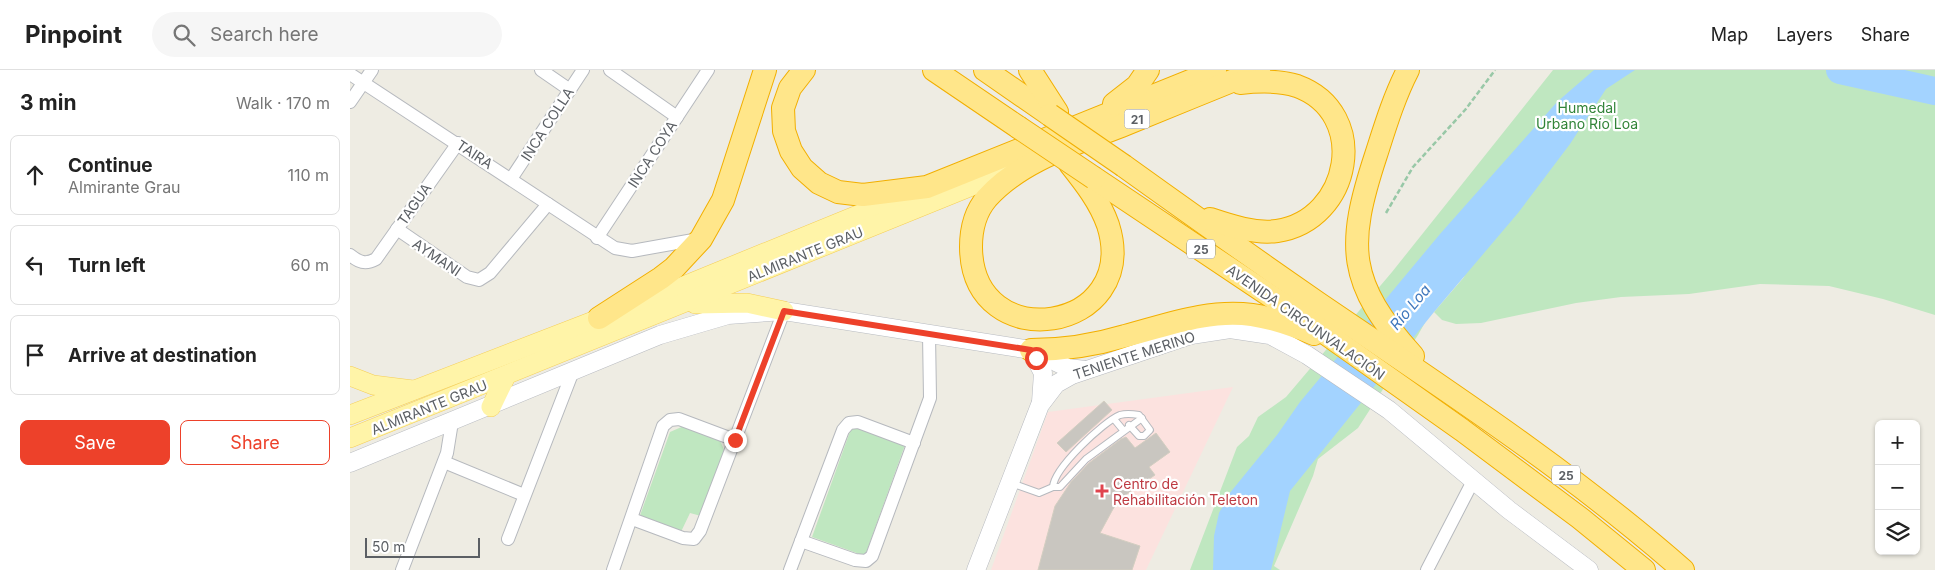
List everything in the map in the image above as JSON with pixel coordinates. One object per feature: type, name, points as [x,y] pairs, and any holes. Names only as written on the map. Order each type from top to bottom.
[{"type":"highway","points":[[599,318],[674,268],[701,239],[723,200],[765,70]]},
{"type":"highway","points":[[804,70],[785,98],[783,120],[791,151],[809,176],[828,188],[850,195],[927,187]]},
{"type":"highway","name":"AVENIDA CIRCUNVALACIÓN","points":[[927,70],[941,75],[1018,127],[1089,180],[1303,324],[1345,347],[1519,471],[1644,570]]},
{"type":"highway","name":"AVENIDA CIRCUNVALACIÓN","points":[[985,70],[1067,119],[1124,166],[1185,209],[1303,324],[1416,365],[1576,482],[1683,570]]},
{"type":"highway","points":[[1030,70],[1067,119],[1121,100],[1137,86],[1148,70]]},
{"type":"highway","name":"ALMIRANTE GRAU","points":[[1052,152],[1067,119],[1220,78],[1259,70]]},
{"type":"highway","points":[[1408,70],[1396,97],[1368,178],[1358,214],[1356,254],[1362,281],[1374,306],[1392,334],[1416,365]]},
{"type":"highway","points":[[1185,209],[1244,229],[1278,231],[1300,224],[1322,208],[1334,190],[1341,174],[1344,153],[1341,132],[1333,112],[1317,98],[1298,86],[1286,83],[1220,78]]},
{"type":"highway","name":"ALMIRANTE GRAU","points":[[927,187],[1052,152],[1220,78]]},
{"type":"highway","points":[[1052,152],[1004,183],[986,200],[975,219],[971,251],[976,274],[986,294],[1005,310],[1027,319],[1051,320],[1073,313],[1092,300],[1100,290],[1111,262],[1111,239],[1089,180]]},
{"type":"highway","points":[[1031,350],[1055,350],[1090,344],[1185,319],[1218,314],[1252,315],[1303,324]]},
{"type":"main road","name":"ALMIRANTE GRAU","points":[[358,435],[1052,152]]},
{"type":"main road","name":"ALMIRANTE GRAU","points":[[352,410],[414,390],[676,289],[927,187]]},
{"type":"main road","points":[[672,308],[728,302],[784,311]]},
{"type":"main road","points":[[350,376],[374,385],[414,390]]},
{"type":"main road","points":[[491,406],[506,376]]},
{"type":"street","points":[[350,102],[372,70]]},
{"type":"street","points":[[541,70],[570,90]]},
{"type":"street","name":"INCA COLLA","points":[[511,178],[583,70]]},
{"type":"street","points":[[610,70],[677,117]]},
{"type":"street","name":"INCA COYA","points":[[597,238],[708,70]]},
{"type":"street","name":"TAIRA","points":[[350,74],[458,143],[614,248],[632,251],[701,239]]},
{"type":"street","name":"TAGUA","points":[[350,255],[359,262],[369,263],[376,259],[458,143]]},
{"type":"street","name":"AYMANI","points":[[397,229],[467,277],[479,280],[490,273],[548,204]]},
{"type":"street","points":[[632,519],[683,538],[694,539],[700,531],[784,311]]},
{"type":"street","name":"ALMIRANTE GRAU","points":[[350,463],[660,335],[728,315],[784,311],[1031,350],[1068,368],[1085,370]]},
{"type":"street","name":"TENIENTE MERINO","points":[[976,570],[1040,404],[1056,384],[1085,370],[1190,335],[1230,329],[1258,331],[1276,338],[1303,324],[1389,410],[1474,481],[1589,570]]},
{"type":"street","points":[[801,541],[855,560],[866,561],[872,556],[930,398],[929,334]]},
{"type":"street","points":[[1031,350],[1043,374],[1040,404]]},
{"type":"street","points":[[508,539],[573,371]]},
{"type":"street","points":[[352,410],[358,435]]},
{"type":"street","points":[[613,570],[663,426],[670,420],[679,419],[735,440]]},
{"type":"street","points":[[402,570],[444,462],[451,439],[452,422]]},
{"type":"street","points":[[790,570],[843,430],[849,424],[858,422],[914,443]]},
{"type":"street","points":[[444,462],[524,495]]},
{"type":"street","points":[[1427,570],[1474,481]]},
{"type":"lane","points":[[1053,487],[1055,478],[1065,464],[1114,418],[1129,414],[1142,418],[1150,430],[1146,435],[1136,434],[1129,425]]},
{"type":"lane","points":[[1114,418],[1123,430]]},
{"type":"lane","points":[[1010,483],[1039,493],[1064,485],[1086,459],[1129,425],[1142,418]]},
{"type":"path","points":[[1386,213],[1413,167],[1465,110],[1495,70]]},
{"type":"shaded area","name":"Centro de Rehabilitación Teleton","points":[[1233,387],[1146,570],[991,570],[1048,412]]},
{"type":"green space","name":"Humedal Urbano Río Loa","points":[[1553,70],[1935,70],[1935,315],[1883,299],[1829,286],[1760,284],[1689,294],[1621,297],[1576,303],[1481,323],[1456,324],[1442,320],[1434,312],[1465,276],[1441,294],[1418,335],[1358,428],[1318,459],[1313,476],[1274,566],[1280,570],[1190,570],[1237,447],[1249,436],[1258,417],[1286,397],[1392,272]]},
{"type":"green space","points":[[686,425],[719,438],[725,452],[701,516],[690,513],[679,536],[638,521],[670,432]]},
{"type":"green space","points":[[852,426],[905,445],[865,556],[812,537]]},
{"type":"water","points":[[1594,70],[1635,70],[1606,89],[1570,144],[1518,213],[1434,312],[1290,491],[1271,570],[1213,570],[1214,536],[1219,513],[1229,494],[1277,435],[1300,402],[1440,234],[1557,102]]},
{"type":"building","points":[[1104,401],[1112,410],[1066,452],[1057,443]]},
{"type":"building","points":[[1156,433],[1170,452],[1149,467],[1155,475],[1127,494],[1113,509],[1100,533],[1140,546],[1132,570],[1038,570],[1055,506],[1071,482],[1089,463],[1121,439],[1126,437],[1135,448]]},
{"type":"waterway","name":"Río Loa","points":[[1840,70],[1935,91]]},
{"type":"place","name":"Centro de Rehabilitación Teleton","points":[[1102,491]]},
{"type":"route","points":[[735,440],[784,311],[1031,350],[1036,358]]}]
